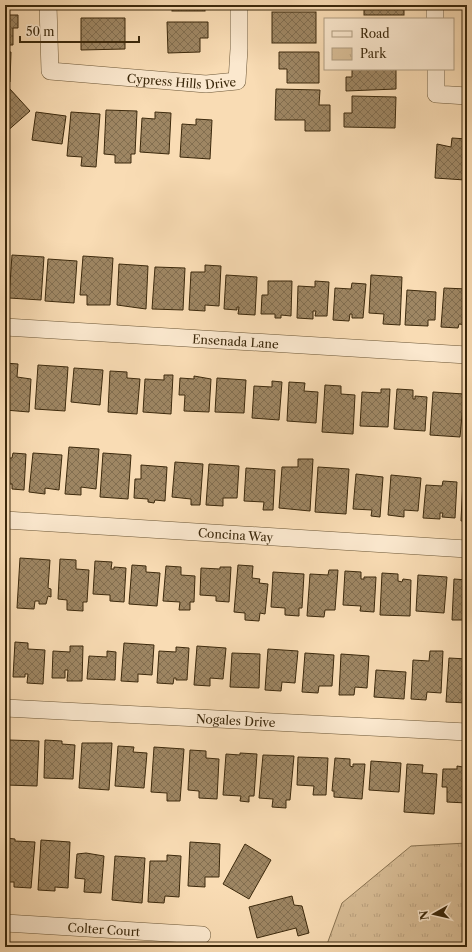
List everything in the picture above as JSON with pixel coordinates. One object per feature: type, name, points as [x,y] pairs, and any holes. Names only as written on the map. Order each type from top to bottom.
[{"type":"street","name":"Cypress Hills Drive","points":[[48,5],[50,71],[206,84],[237,81],[239,5]]},
{"type":"street","points":[[435,5],[435,18]]},
{"type":"street","points":[[436,70],[436,94],[467,96]]},
{"type":"street","name":"Ensenada Lane","points":[[5,327],[467,356]]},
{"type":"street","name":"Concina Way","points":[[5,520],[467,549]]},
{"type":"street","name":"Nogales Drive","points":[[5,708],[467,732]]},
{"type":"street","name":"Colter Court","points":[[5,923],[202,935]]},
{"type":"green space","points":[[467,843],[467,947],[326,947],[342,903],[411,846]]},
{"type":"building","points":[[5,5],[18,5],[18,9],[5,9]]},
{"type":"building","points":[[80,5],[116,5],[116,7],[80,7]]},
{"type":"building","points":[[172,5],[205,5],[205,11],[172,11]]},
{"type":"building","points":[[364,5],[404,5],[404,15],[364,15]]},
{"type":"building","points":[[272,12],[316,12],[316,43],[272,43]]},
{"type":"building","points":[[5,15],[18,15],[18,28],[13,28],[13,45],[5,45]]},
{"type":"building","points":[[81,18],[125,18],[125,49],[81,50]]},
{"type":"building","points":[[167,22],[208,22],[208,38],[200,38],[200,52],[168,53]]},
{"type":"building","points":[[5,52],[11,52],[10,82],[5,82]]},
{"type":"building","points":[[279,52],[319,52],[319,83],[287,83],[287,69],[279,69]]},
{"type":"building","points":[[352,70],[396,70],[396,89],[346,91],[346,77],[352,77]]},
{"type":"building","points":[[10,89],[30,111],[5,133],[5,93]]},
{"type":"building","points":[[276,89],[320,90],[319,105],[330,105],[330,131],[305,131],[305,120],[275,120]]},
{"type":"building","points":[[352,96],[396,97],[395,128],[344,127],[344,113],[352,113]]},
{"type":"building","points":[[106,110],[137,111],[135,154],[131,154],[131,163],[115,163],[115,155],[104,154]]},
{"type":"building","points":[[36,112],[66,116],[62,144],[32,140]]},
{"type":"building","points":[[71,112],[100,114],[96,167],[81,166],[82,157],[67,156]]},
{"type":"building","points":[[155,112],[171,113],[169,154],[140,152],[142,118],[155,119]]},
{"type":"building","points":[[196,119],[212,120],[210,159],[180,157],[182,124],[196,125]]},
{"type":"building","points":[[452,138],[467,139],[465,180],[435,178],[437,144],[451,147]]},
{"type":"building","points":[[12,255],[44,257],[41,300],[9,298]]},
{"type":"building","points":[[83,256],[113,258],[110,305],[87,305],[87,295],[80,295]]},
{"type":"building","points":[[48,259],[77,261],[74,303],[45,301]]},
{"type":"building","points":[[119,264],[148,266],[146,309],[117,305]]},
{"type":"building","points":[[205,265],[221,266],[219,306],[205,305],[205,311],[189,310],[191,272],[205,272]]},
{"type":"building","points":[[155,267],[185,268],[183,310],[152,309]]},
{"type":"building","points":[[226,275],[257,277],[255,315],[238,314],[239,307],[237,307],[237,310],[224,309]]},
{"type":"building","points":[[371,275],[402,277],[400,325],[383,324],[384,314],[369,313]]},
{"type":"building","points":[[268,281],[292,281],[291,316],[281,315],[281,318],[275,318],[275,314],[261,314],[262,295],[268,295]]},
{"type":"building","points":[[315,281],[329,282],[327,316],[315,316],[316,311],[313,311],[313,319],[297,318],[298,286],[315,287]]},
{"type":"building","points":[[352,283],[366,284],[363,318],[352,318],[352,314],[350,314],[349,321],[333,320],[335,288],[351,289]]},
{"type":"building","points":[[444,288],[467,289],[467,325],[459,324],[458,328],[441,327]]},
{"type":"building","points":[[407,290],[436,292],[435,320],[428,320],[428,326],[405,325]]},
{"type":"building","points":[[5,363],[18,364],[17,377],[31,379],[29,412],[5,410]]},
{"type":"building","points":[[38,365],[68,367],[65,411],[35,409]]},
{"type":"building","points":[[74,368],[103,370],[100,405],[71,402]]},
{"type":"building","points":[[110,371],[127,372],[127,378],[140,379],[137,414],[108,412]]},
{"type":"building","points":[[164,375],[173,375],[171,414],[143,412],[145,379],[164,380]]},
{"type":"building","points":[[194,376],[211,379],[209,412],[184,411],[185,395],[179,395],[180,378],[194,379]]},
{"type":"building","points":[[217,378],[246,380],[244,413],[215,412]]},
{"type":"building","points":[[272,381],[282,382],[279,420],[252,418],[254,386],[272,387]]},
{"type":"building","points":[[289,382],[305,383],[304,391],[318,392],[316,423],[287,421]]},
{"type":"building","points":[[325,385],[341,386],[341,394],[355,395],[353,434],[322,432]]},
{"type":"building","points":[[381,389],[390,389],[388,427],[360,426],[362,392],[381,393]]},
{"type":"building","points":[[397,389],[413,390],[413,399],[415,399],[415,396],[427,397],[425,431],[394,429]]},
{"type":"building","points":[[433,392],[464,394],[460,437],[430,435]]},
{"type":"building","points":[[69,447],[99,449],[96,489],[81,487],[81,495],[65,494]]},
{"type":"building","points":[[13,453],[26,454],[24,490],[12,489],[12,484],[9,484],[8,491],[5,491],[5,458],[12,458]]},
{"type":"building","points":[[33,453],[62,455],[59,490],[45,488],[45,494],[29,492]]},
{"type":"building","points":[[103,453],[131,455],[128,499],[100,497]]},
{"type":"building","points":[[298,459],[313,459],[310,511],[279,508],[282,467],[298,467]]},
{"type":"building","points":[[175,462],[203,464],[200,505],[191,505],[191,499],[172,497]]},
{"type":"building","points":[[209,464],[239,466],[237,498],[223,498],[223,506],[206,505]]},
{"type":"building","points":[[141,465],[167,467],[165,501],[155,500],[154,503],[148,502],[148,499],[134,498],[135,479],[141,479]]},
{"type":"building","points":[[318,467],[349,469],[346,514],[315,512]]},
{"type":"building","points":[[246,468],[275,470],[273,510],[263,510],[264,502],[244,501]]},
{"type":"building","points":[[356,474],[383,477],[380,517],[371,516],[372,510],[353,509]]},
{"type":"building","points":[[391,475],[421,478],[418,511],[404,510],[404,517],[388,515]]},
{"type":"building","points":[[463,480],[467,481],[467,521],[461,521]]},
{"type":"building","points":[[443,481],[457,482],[455,518],[442,517],[443,513],[440,513],[440,519],[423,518],[426,485],[442,486]]},
{"type":"building","points":[[20,558],[50,560],[48,588],[51,589],[51,597],[48,596],[46,604],[39,604],[39,601],[35,601],[34,609],[17,608]]},
{"type":"building","points":[[60,559],[76,560],[76,569],[89,570],[87,602],[83,602],[83,611],[67,610],[67,600],[58,599]]},
{"type":"building","points":[[95,561],[112,562],[111,569],[114,569],[114,567],[126,568],[124,602],[110,601],[110,595],[93,594]]},
{"type":"building","points":[[132,565],[146,566],[146,572],[160,573],[157,606],[129,604]]},
{"type":"building","points":[[238,565],[253,566],[252,578],[260,579],[259,583],[268,584],[265,614],[260,613],[259,621],[245,620],[245,613],[234,612]]},
{"type":"building","points":[[166,566],[181,567],[181,575],[195,576],[194,602],[190,602],[190,610],[179,610],[180,602],[163,601]]},
{"type":"building","points":[[220,567],[231,567],[229,602],[216,601],[216,596],[200,595],[201,568],[220,569]]},
{"type":"building","points":[[329,570],[338,570],[335,610],[325,610],[324,617],[307,616],[310,574],[328,575]]},
{"type":"building","points":[[345,571],[361,572],[361,579],[364,579],[364,577],[376,577],[374,612],[360,611],[361,606],[343,605]]},
{"type":"building","points":[[273,572],[304,574],[302,608],[299,608],[299,616],[285,615],[285,608],[271,607]]},
{"type":"building","points":[[382,573],[398,574],[398,581],[402,582],[403,579],[411,580],[410,616],[380,615]]},
{"type":"building","points":[[418,575],[447,577],[444,613],[416,611]]},
{"type":"building","points":[[454,579],[467,580],[467,620],[452,620]]},
{"type":"building","points":[[15,642],[28,643],[28,649],[45,650],[43,684],[27,683],[28,674],[25,674],[25,677],[13,677]]},
{"type":"building","points":[[124,643],[154,645],[152,675],[138,674],[138,682],[121,681]]},
{"type":"building","points":[[70,646],[83,646],[82,681],[67,681],[68,670],[65,670],[65,678],[52,678],[53,651],[70,652]]},
{"type":"building","points":[[197,646],[226,648],[223,679],[210,678],[210,686],[194,685]]},
{"type":"building","points":[[176,647],[189,648],[187,680],[176,680],[176,678],[174,678],[173,684],[157,683],[159,651],[176,652]]},
{"type":"building","points":[[268,649],[298,651],[295,683],[282,682],[281,691],[265,690]]},
{"type":"building","points":[[107,651],[116,652],[115,680],[87,679],[89,656],[107,657]]},
{"type":"building","points":[[430,651],[443,651],[441,693],[427,692],[426,700],[411,699],[413,660],[429,661]]},
{"type":"building","points":[[232,653],[260,654],[259,688],[230,687]]},
{"type":"building","points":[[305,653],[334,655],[332,686],[319,686],[318,693],[302,692]]},
{"type":"building","points":[[341,654],[369,656],[367,688],[355,687],[354,695],[339,695]]},
{"type":"building","points":[[449,658],[467,659],[467,703],[446,702]]},
{"type":"building","points":[[376,670],[406,672],[404,699],[374,697]]},
{"type":"building","points":[[9,740],[39,741],[37,786],[6,785]]},
{"type":"building","points":[[45,740],[62,741],[62,744],[75,745],[73,779],[44,778]]},
{"type":"building","points":[[82,743],[112,743],[109,790],[79,788]]},
{"type":"building","points":[[118,746],[134,747],[133,752],[147,753],[144,788],[115,786]]},
{"type":"building","points":[[154,747],[184,749],[180,801],[167,801],[167,793],[151,792]]},
{"type":"building","points":[[190,750],[206,751],[206,758],[219,759],[217,799],[199,798],[199,791],[188,790]]},
{"type":"building","points":[[240,753],[257,754],[254,796],[249,796],[249,802],[240,801],[241,796],[223,795],[226,754],[240,755]]},
{"type":"building","points":[[263,755],[294,756],[290,800],[286,800],[286,808],[272,807],[273,799],[259,798]]},
{"type":"building","points":[[298,757],[328,758],[326,795],[313,795],[314,786],[297,785]]},
{"type":"building","points":[[335,758],[350,759],[350,766],[353,767],[353,764],[365,764],[362,799],[334,797],[334,791],[332,791]]},
{"type":"building","points":[[371,761],[401,763],[399,792],[369,790]]},
{"type":"building","points":[[407,764],[423,765],[422,773],[437,774],[434,814],[404,812]]},
{"type":"building","points":[[457,766],[467,769],[467,803],[447,802],[447,787],[442,787],[443,769],[457,769]]},
{"type":"building","points":[[5,838],[15,839],[15,841],[35,842],[31,888],[14,887],[14,882],[8,882],[8,879],[5,879]]},
{"type":"building","points":[[41,840],[70,842],[68,888],[55,887],[55,891],[38,890]]},
{"type":"building","points":[[190,842],[220,844],[219,877],[205,877],[205,887],[188,886]]},
{"type":"building","points":[[245,844],[271,860],[249,899],[223,884]]},
{"type":"building","points":[[86,853],[104,856],[101,893],[84,892],[85,879],[75,878],[77,854]]},
{"type":"building","points":[[167,855],[181,856],[179,897],[165,896],[164,903],[148,902],[150,861],[167,861]]},
{"type":"building","points":[[115,856],[145,858],[142,903],[112,900]]},
{"type":"building","points":[[292,896],[294,905],[302,906],[309,933],[298,936],[296,928],[257,938],[249,907]]}]
